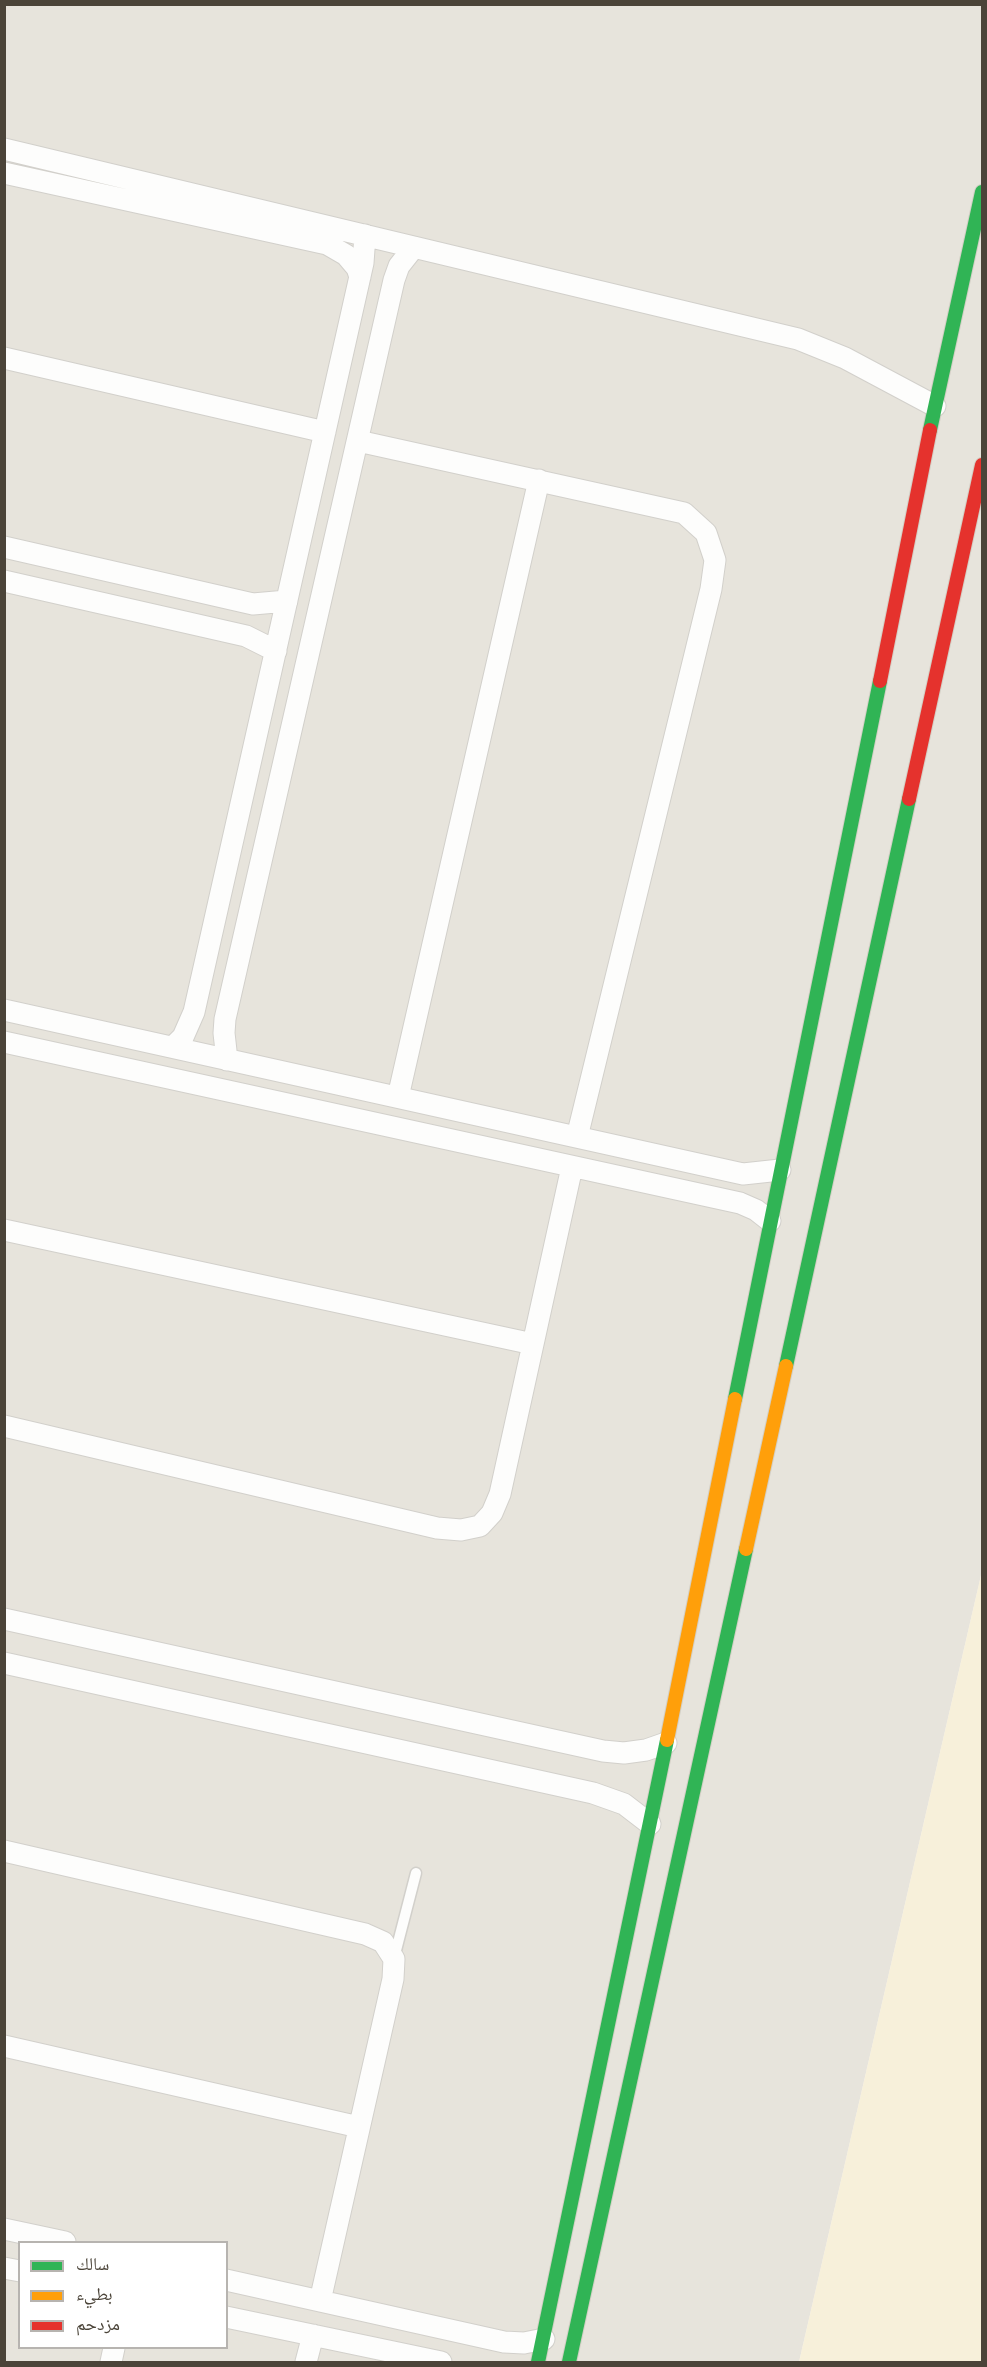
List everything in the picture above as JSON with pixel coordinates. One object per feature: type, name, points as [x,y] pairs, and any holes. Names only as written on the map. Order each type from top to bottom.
[{"type":"street","points":[[4,149],[798,339],[846,358],[935,406]]},
{"type":"street","points":[[4,173],[327,244],[346,255],[357,268],[360,277]]},
{"type":"street","points":[[538,2362],[650,1824],[935,406],[982,192]]},
{"type":"street","points":[[173,1047],[183,1037],[194,1012],[360,277],[365,235]]},
{"type":"street","points":[[227,1060],[225,1019],[394,280],[406,255],[414,247]]},
{"type":"street","points":[[4,358],[325,432]]},
{"type":"street","points":[[358,441],[684,513],[706,533],[715,560],[711,589],[577,1137]]},
{"type":"street","points":[[569,2362],[982,465]]},
{"type":"street","points":[[398,1097],[538,480]]},
{"type":"street","points":[[4,547],[252,604],[287,601]]},
{"type":"street","points":[[4,581],[246,636],[276,651]]},
{"type":"street","points":[[4,1010],[743,1174],[780,1170]]},
{"type":"street","points":[[4,1042],[740,1203],[756,1210],[770,1221]]},
{"type":"street","points":[[4,1426],[437,1528],[461,1530],[480,1526],[492,1513],[500,1494],[572,1167]]},
{"type":"street","points":[[4,1230],[533,1344]]},
{"type":"street","points":[[4,1619],[603,1751],[624,1753],[646,1750],[666,1743]]},
{"type":"street","points":[[4,1663],[601,1795],[624,1804],[650,1824]]},
{"type":"street","points":[[4,1851],[365,1934],[384,1942],[394,1959],[393,1979],[320,2301]]},
{"type":"street","points":[[4,2046],[359,2127]]},
{"type":"street","points":[[4,2229],[60,2241]]},
{"type":"street","points":[[228,2280],[504,2342],[524,2343],[544,2339]]},
{"type":"street","points":[[228,2317],[441,2362]]},
{"type":"street","points":[[306,2362],[313,2335]]},
{"type":"lane","points":[[394,1959],[416,1873]]},
{"type":"shaded area","points":[[5,5],[982,5],[982,1571],[799,2362],[5,2362]]},
{"type":"sand","points":[[982,1571],[982,2362],[799,2362]]},
{"type":"traffic: fast","points":[[930,430],[982,192]]},
{"type":"traffic: fast","points":[[735,1399],[880,681]]},
{"type":"traffic: fast","points":[[786,1366],[909,799]]},
{"type":"traffic: fast","points":[[569,2362],[746,1549]]},
{"type":"traffic: fast","points":[[538,2362],[667,1740]]},
{"type":"traffic: slow","points":[[746,1549],[786,1366]]},
{"type":"traffic: slow","points":[[667,1740],[735,1399]]},
{"type":"traffic: jam","points":[[880,681],[930,430]]},
{"type":"traffic: jam","points":[[909,799],[982,465]]}]
